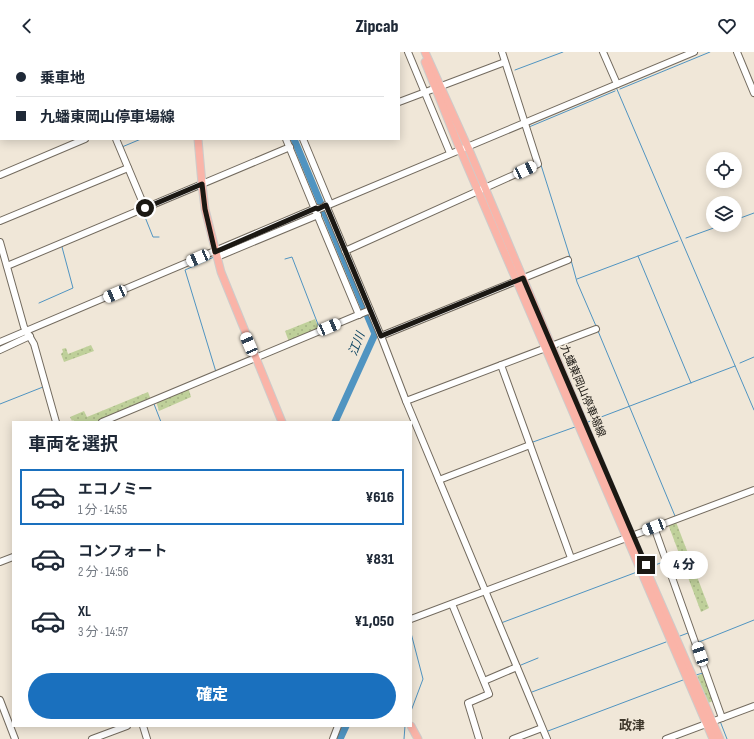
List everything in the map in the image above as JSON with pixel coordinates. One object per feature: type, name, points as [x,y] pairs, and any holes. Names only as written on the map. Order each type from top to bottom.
[{"type":"main road","name":"九蟠東岡山停車場線","points":[[421,52],[438,87]]},
{"type":"main road","name":"九蟠東岡山停車場線","points":[[425,52],[438,87],[481,189],[709,723],[713,739]]},
{"type":"main road","points":[[198,140],[205,209],[216,254],[227,289],[282,421]]},
{"type":"main road","name":"九蟠東岡山停車場線","points":[[709,723],[720,739]]},
{"type":"main road","points":[[412,727],[418,739]]},
{"type":"street","points":[[408,52],[450,153]]},
{"type":"street","points":[[502,52],[527,122]]},
{"type":"street","points":[[347,250],[538,164],[506,52]]},
{"type":"street","points":[[603,52],[616,85]]},
{"type":"street","points":[[0,350],[24,336],[450,153],[694,52]]},
{"type":"street","points":[[737,52],[754,93]]},
{"type":"street","points":[[400,102],[506,62]]},
{"type":"street","points":[[0,174],[83,140]]},
{"type":"street","points":[[116,140],[145,208]]},
{"type":"street","points":[[286,140],[314,207],[321,209],[347,250],[370,310],[383,336],[407,400],[487,591],[516,667],[547,739]]},
{"type":"street","points":[[303,140],[321,209],[359,314]]},
{"type":"street","points":[[5,268],[290,147]]},
{"type":"street","points":[[0,221],[127,168]]},
{"type":"street","points":[[0,242],[5,268]]},
{"type":"street","points":[[0,255],[24,328],[24,336]]},
{"type":"street","points":[[383,336],[568,260]]},
{"type":"street","points":[[104,421],[370,310]]},
{"type":"street","points":[[407,400],[502,366],[596,329]]},
{"type":"street","points":[[0,342],[24,336]]},
{"type":"street","points":[[24,336],[34,344],[56,421]]},
{"type":"street","points":[[502,366],[571,558]]},
{"type":"street","points":[[440,480],[530,444]]},
{"type":"street","points":[[412,619],[754,490]]},
{"type":"street","points":[[654,527],[723,718]]},
{"type":"street","points":[[0,562],[12,557]]},
{"type":"street","points":[[453,604],[489,694],[468,703],[480,739]]},
{"type":"street","points":[[484,681],[516,667]]},
{"type":"street","points":[[0,700],[15,739]]},
{"type":"street","points":[[666,739],[754,706]]},
{"type":"street","points":[[92,739],[124,727]]},
{"type":"street","points":[[143,727],[147,739]]},
{"type":"street","points":[[333,739],[338,727]]},
{"type":"street","points":[[513,739],[542,728]]},
{"type":"green space","points":[[315,319],[319,329],[289,342],[285,331]]},
{"type":"green space","points":[[91,345],[94,351],[64,362],[61,354],[63,352],[62,349],[66,348],[68,354]]},
{"type":"green space","points":[[188,387],[191,397],[159,411],[156,401]]},
{"type":"green space","points":[[148,392],[151,400],[100,421],[72,421],[70,417],[84,411],[87,417]]},
{"type":"green space","points":[[676,522],[709,608],[701,612],[668,524]]},
{"type":"green space","points":[[705,673],[713,701],[708,703],[697,676]]},
{"type":"waterway","points":[[515,70],[563,52]]},
{"type":"waterway","points":[[620,89],[710,52]]},
{"type":"waterway","points":[[616,87],[754,410]]},
{"type":"waterway","points":[[529,127],[615,91]]},
{"type":"waterway","points":[[122,147],[139,140]]},
{"type":"waterway","name":"江川","points":[[294,140],[375,334],[335,421]]},
{"type":"waterway","name":"江川","points":[[291,145],[296,143]]},
{"type":"waterway","points":[[541,165],[570,257]]},
{"type":"waterway","points":[[143,212],[153,237],[159,237]]},
{"type":"waterway","points":[[742,217],[754,213]]},
{"type":"waterway","points":[[686,238],[706,231]]},
{"type":"waterway","points":[[577,279],[678,241]]},
{"type":"waterway","points":[[39,303],[73,288],[62,247]]},
{"type":"waterway","points":[[638,256],[691,383]]},
{"type":"waterway","points":[[214,257],[185,270],[216,372]]},
{"type":"waterway","points":[[285,259],[292,257],[319,327]]},
{"type":"waterway","points":[[571,260],[577,282],[596,326]]},
{"type":"waterway","points":[[598,331],[675,516]]},
{"type":"waterway","points":[[740,363],[754,357]]},
{"type":"waterway","points":[[588,422],[735,366]]},
{"type":"waterway","points":[[0,404],[43,387]]},
{"type":"waterway","points":[[154,404],[161,421]]},
{"type":"waterway","points":[[533,442],[575,427]]},
{"type":"waterway","points":[[650,567],[663,562]]},
{"type":"waterway","points":[[501,623],[637,572]]},
{"type":"waterway","points":[[699,642],[754,620]]},
{"type":"waterway","points":[[680,636],[688,633]]},
{"type":"waterway","points":[[412,637],[423,679],[412,708]]},
{"type":"waterway","points":[[532,692],[666,642]]},
{"type":"waterway","points":[[521,665],[538,658]]},
{"type":"waterway","points":[[696,675],[703,673]]},
{"type":"waterway","points":[[548,731],[683,680]]},
{"type":"waterway","points":[[720,721],[727,739]]},
{"type":"waterway","name":"江川","points":[[340,739],[346,727]]},
{"type":"waterway","points":[[404,739],[405,727]]},
{"type":"district","name":"政津","points":[[632,726]]},
{"type":"route","points":[[145,208],[202,184],[205,209],[215,252],[326,205],[381,336],[392,333],[523,278],[617,498],[625,521],[646,565]]}]
